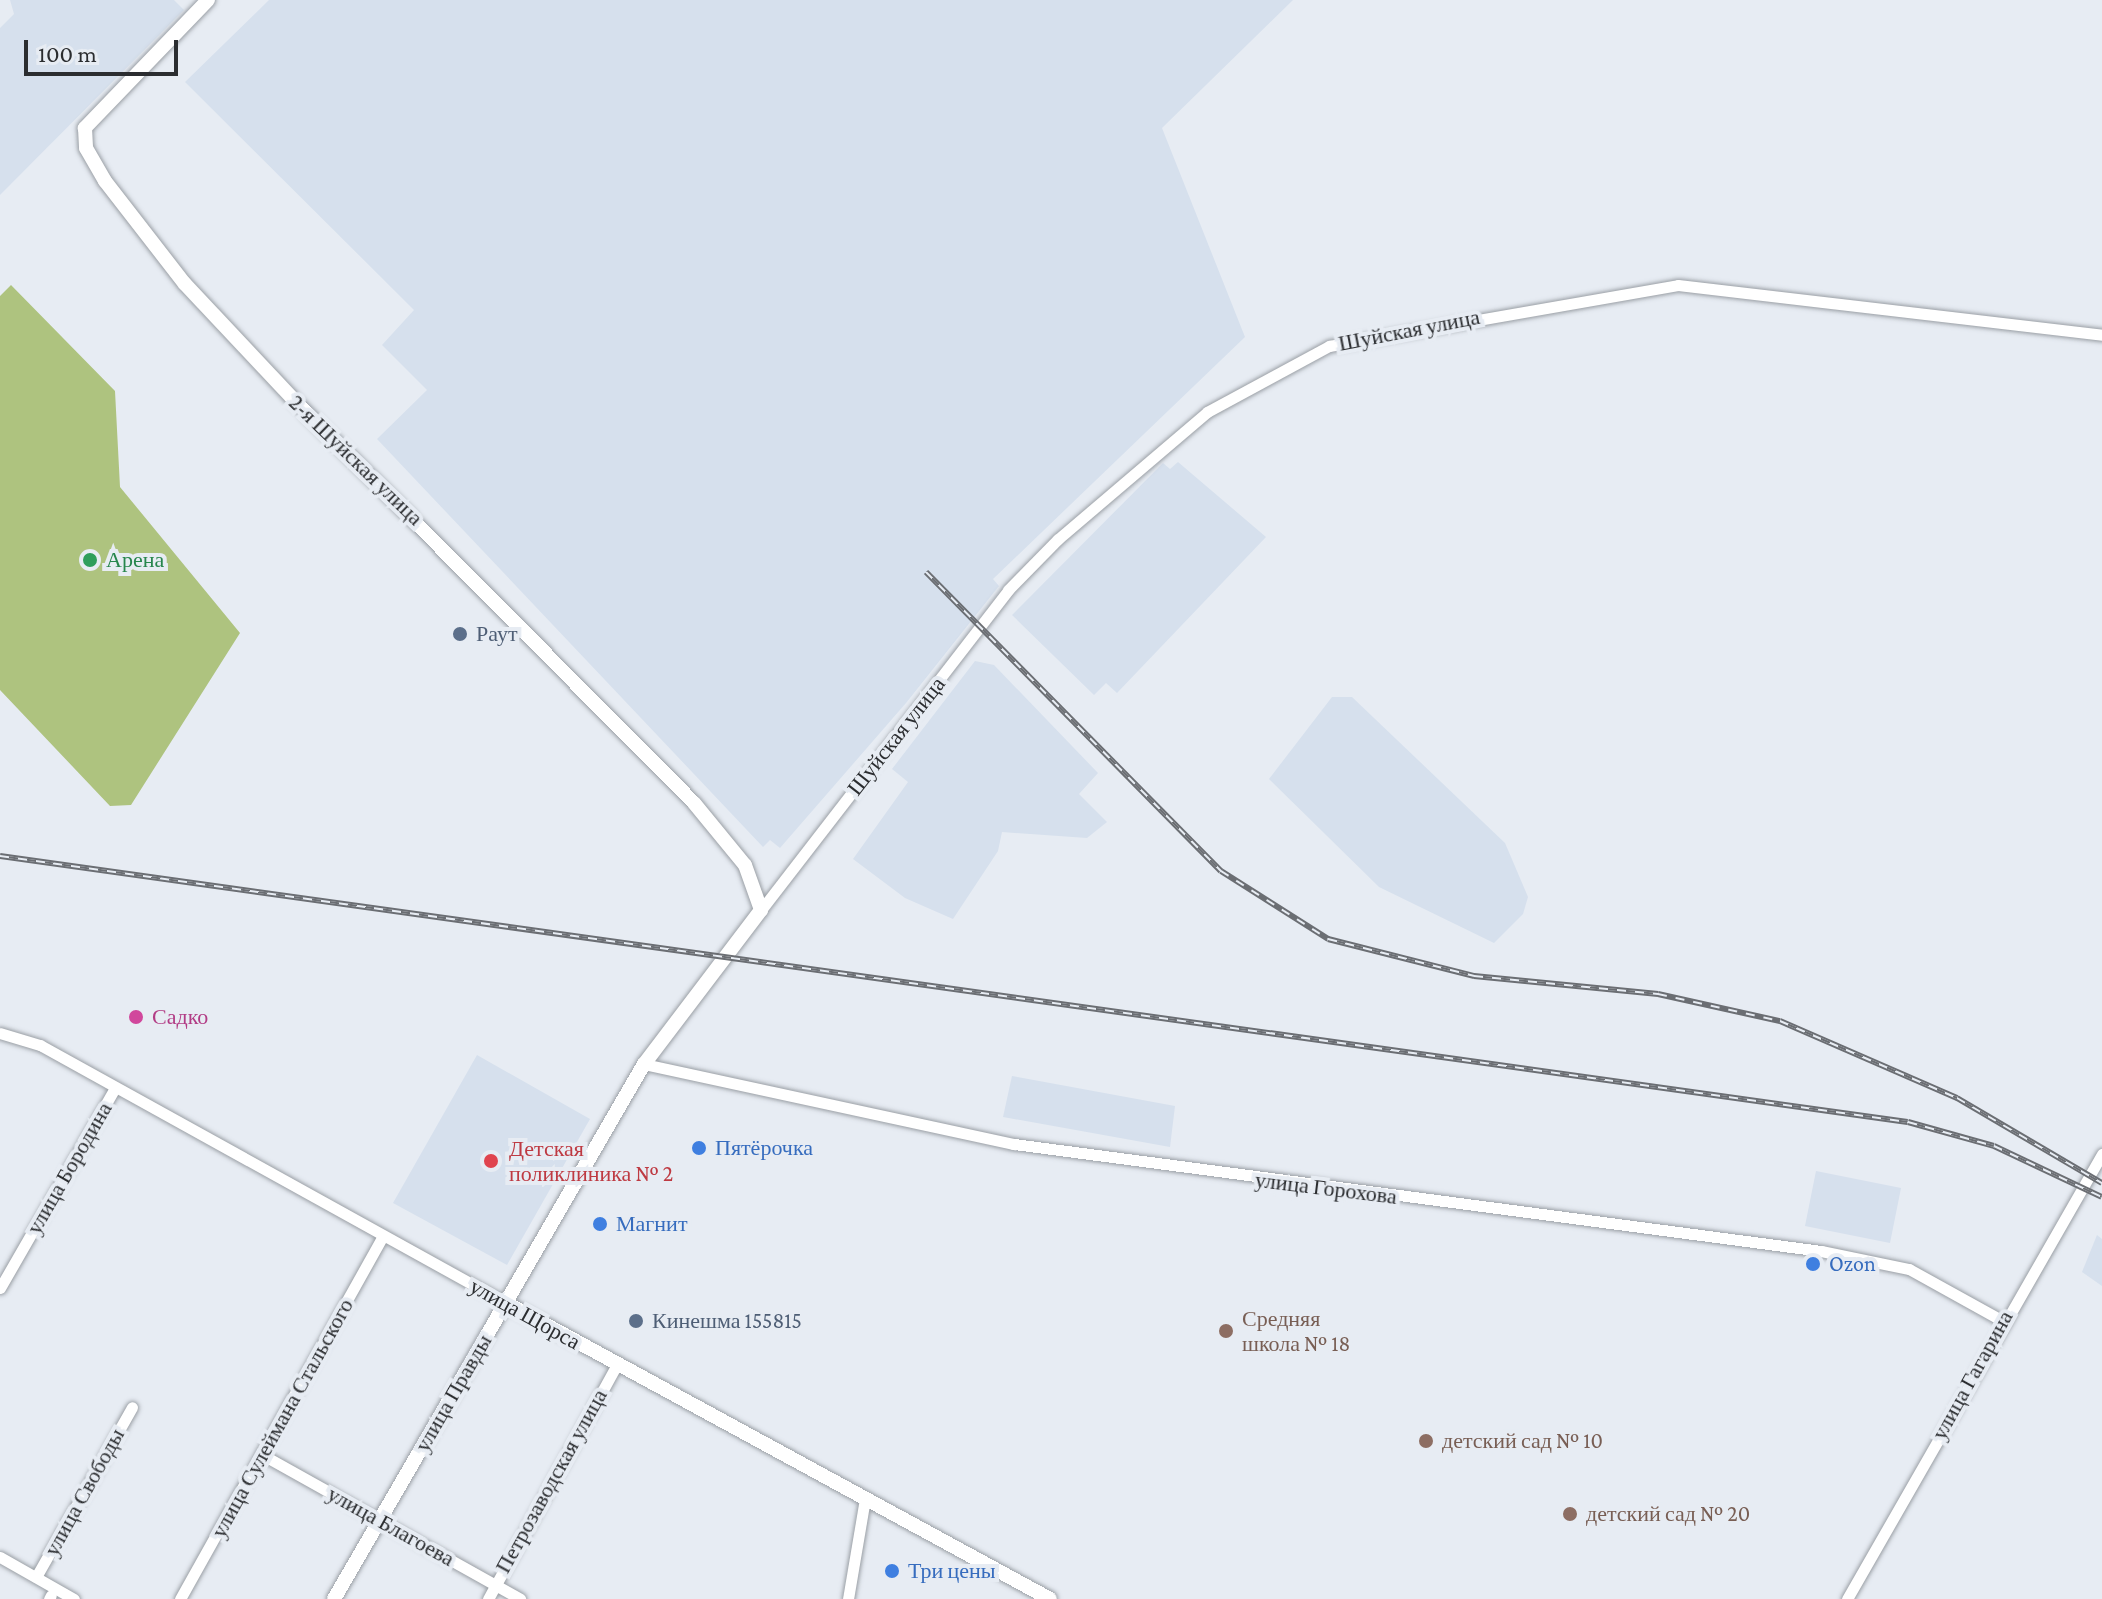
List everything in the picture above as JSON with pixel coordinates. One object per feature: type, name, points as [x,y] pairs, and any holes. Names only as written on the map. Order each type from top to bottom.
[{"type":"street","name":"2-я Шуйская улица","points":[[208,0],[85,128],[86,148],[105,181],[175,272],[292,398],[703,812],[745,865],[761,910]]},
{"type":"street","name":"Шуйская улица","points":[[761,910],[1008,590],[1058,539],[1207,412],[1329,346],[1678,285],[2102,335]]},
{"type":"street","name":"улица Правды","points":[[334,1599],[644,1064],[761,910]]},
{"type":"street","name":"улица Щорса","points":[[0,1033],[40,1045],[114,1090],[1050,1599]]},
{"type":"street","name":"улица Горохова","points":[[644,1064],[1014,1144],[1821,1251],[1909,1269],[2001,1320]]},
{"type":"street","name":"улица Бородина","points":[[0,1288],[114,1090]]},
{"type":"street","name":"улица Гагарина","points":[[1847,1599],[2001,1320],[2102,1154]]},
{"type":"street","name":"улица Сулеймана Стальского","points":[[180,1599],[383,1236]]},
{"type":"street","name":"Петрозаводская улица","points":[[488,1599],[493,1584],[617,1364]]},
{"type":"street","name":"улица Свободы","points":[[36,1577],[132,1407]]},
{"type":"street","name":"улица Благоева","points":[[261,1454],[520,1599]]},
{"type":"street","points":[[848,1599],[865,1498]]},
{"type":"street","points":[[0,1557],[74,1599]]},
{"type":"shaded area","points":[[10,0],[174,0],[184,10],[0,195],[0,28],[14,14]]},
{"type":"shaded area","points":[[269,0],[1293,0],[1162,128],[1245,337],[993,579],[999,586],[906,703],[780,848],[770,840],[763,847],[377,439],[427,390],[382,345],[414,310],[185,82]]},
{"type":"shaded area","points":[[1178,462],[1266,537],[1117,693],[1106,683],[1094,695],[1012,615],[1163,463],[1170,469]]},
{"type":"shaded area","points":[[975,661],[994,665],[1098,773],[1079,794],[1107,822],[1087,838],[1002,832],[998,851],[953,919],[905,898],[853,859],[908,782],[892,769]]},
{"type":"shaded area","points":[[1332,697],[1352,697],[1505,843],[1528,897],[1523,914],[1494,943],[1379,887],[1269,779]]},
{"type":"shaded area","name":"Детская поликлиника № 2","points":[[477,1055],[590,1119],[507,1265],[393,1203]]},
{"type":"shaded area","points":[[1012,1076],[1175,1106],[1170,1147],[1003,1117]]},
{"type":"shaded area","points":[[1816,1171],[1901,1188],[1890,1243],[1805,1226]]},
{"type":"shaded area","points":[[2097,1235],[2102,1239],[2102,1286],[2082,1272]]},
{"type":"green space","name":"Арена","points":[[11,285],[115,391],[120,487],[240,633],[131,805],[110,806],[0,690],[0,296]]},
{"type":"railway","points":[[926,572],[1221,871],[1328,939],[1474,976],[1658,994],[1780,1021],[1957,1098],[2102,1183]]},
{"type":"railway","points":[[0,856],[1908,1122],[1994,1146],[2102,1197]]},
{"type":"place","name":"Арена","points":[[90,560]]},
{"type":"place","name":"Раут","points":[[460,634]]},
{"type":"place","name":"Садко","points":[[136,1017]]},
{"type":"place","name":"Пятёрочка","points":[[699,1148]]},
{"type":"place","name":"Детская поликлиника № 2","points":[[491,1161]]},
{"type":"place","name":"Магнит","points":[[600,1224]]},
{"type":"place","name":"Ozon","points":[[1813,1264]]},
{"type":"place","name":"Кинешма 155815","points":[[636,1321]]},
{"type":"place","name":"Средняя школа № 18","points":[[1226,1331]]},
{"type":"place","name":"детский сад № 10","points":[[1426,1441]]},
{"type":"place","name":"детский сад № 20","points":[[1570,1514]]},
{"type":"place","name":"Три цены","points":[[892,1571]]}]
